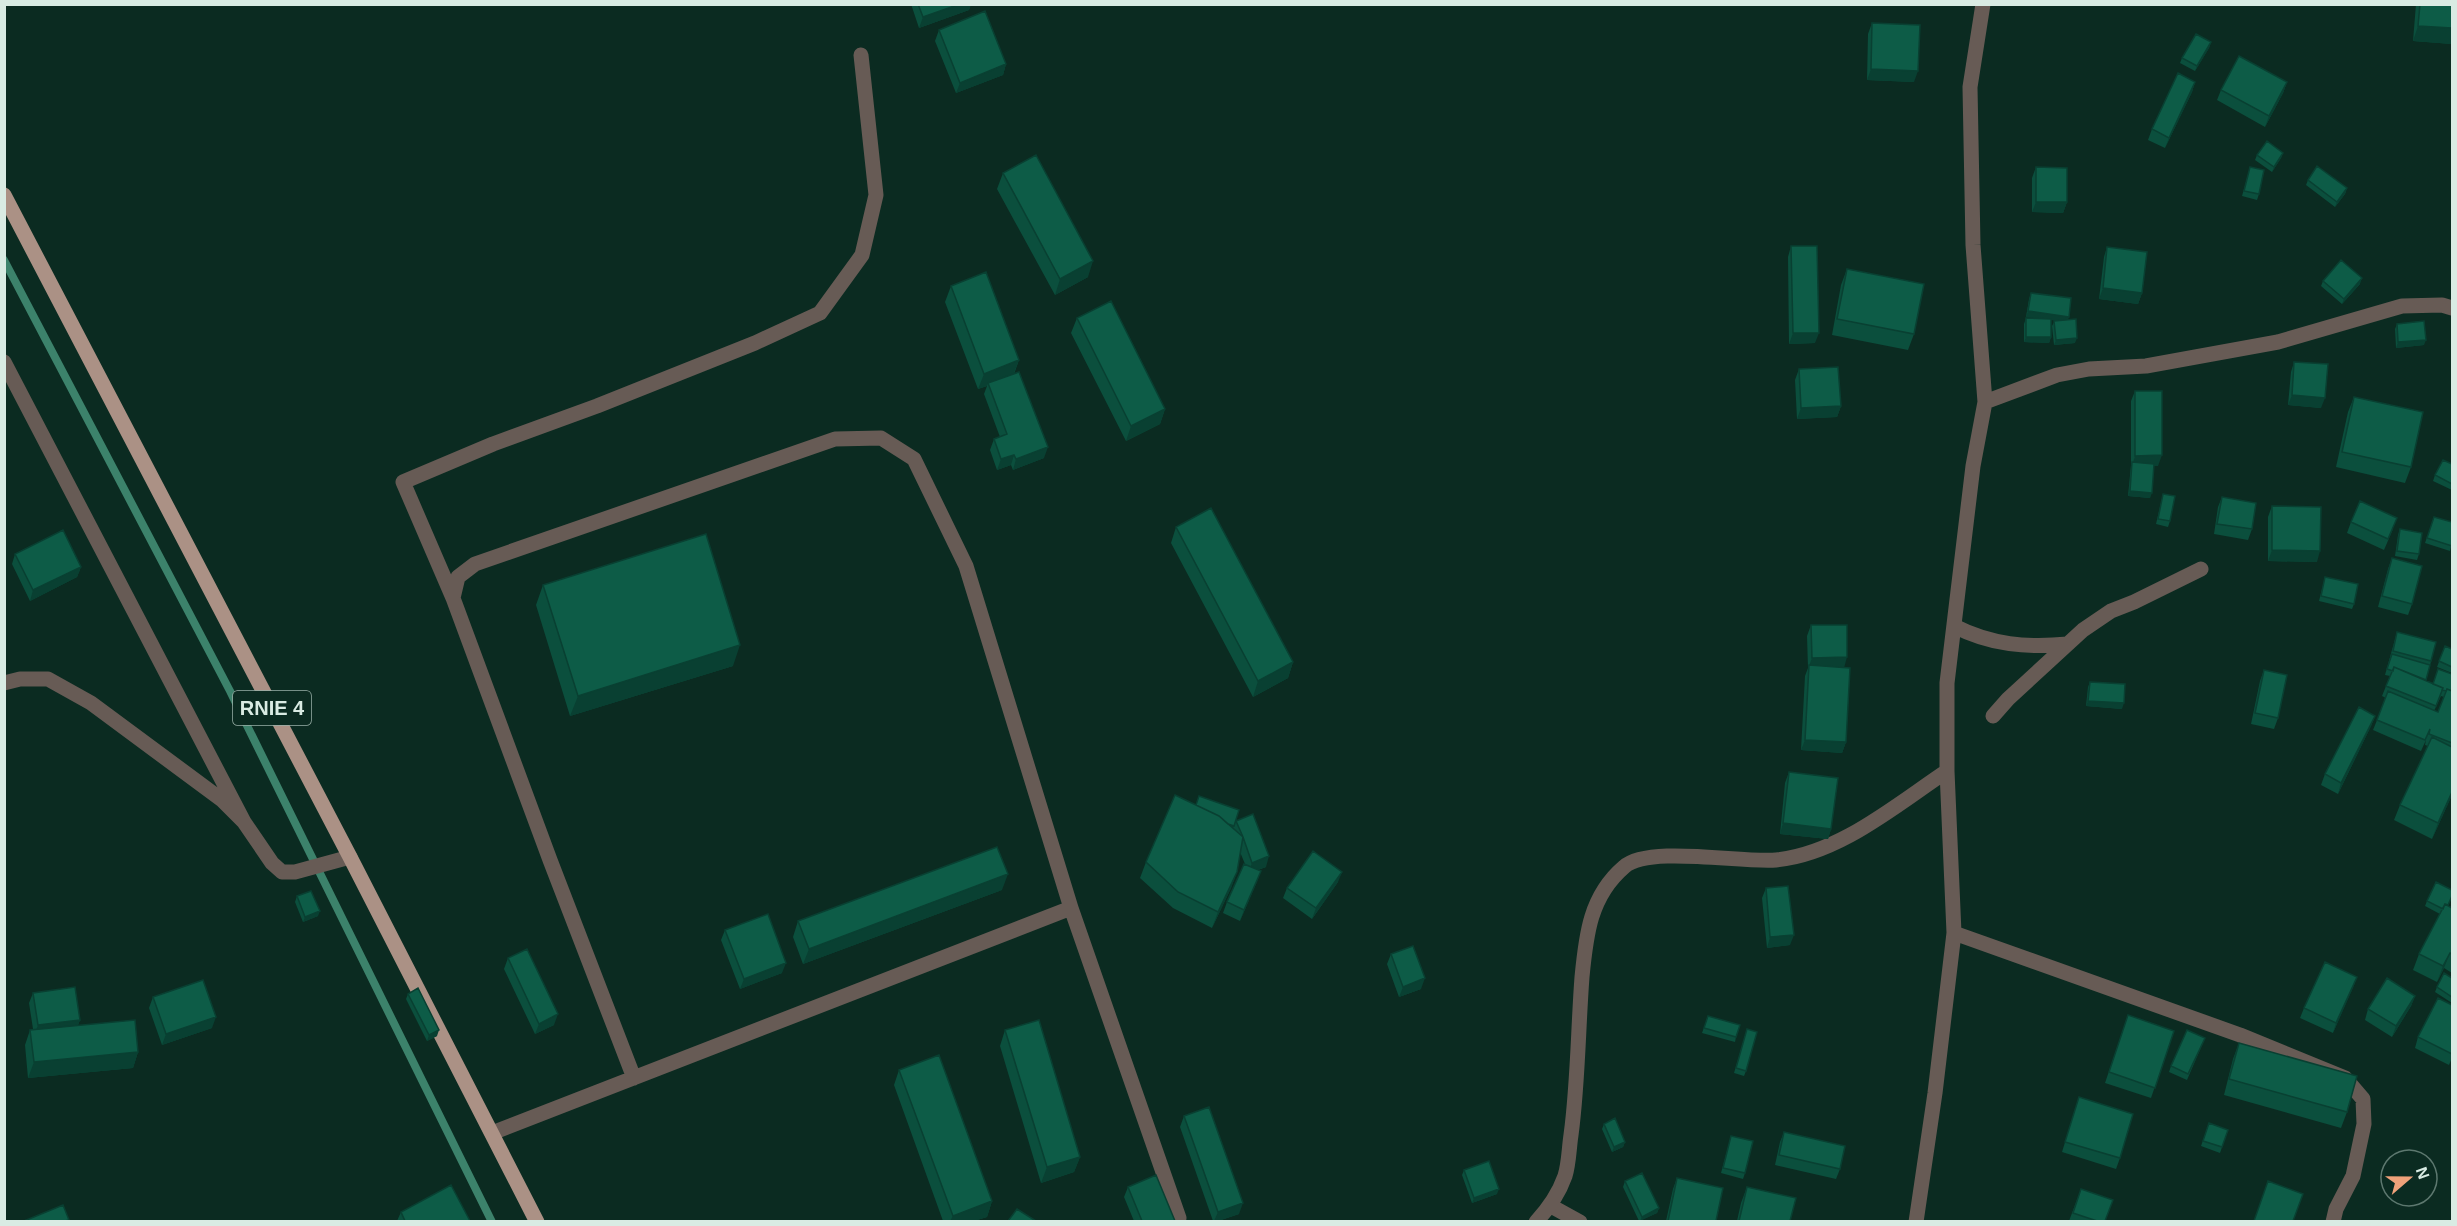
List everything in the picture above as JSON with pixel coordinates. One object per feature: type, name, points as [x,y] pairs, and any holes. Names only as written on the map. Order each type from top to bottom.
[{"type":"main road","name":"RNIE 4","points":[[4,195],[350,857],[537,1221]]},
{"type":"street","points":[[1916,1221],[1935,1093],[1954,933],[1947,771],[1947,682],[1973,466],[1985,402],[1973,245],[1970,87],[1983,4]]},
{"type":"street","points":[[634,1078],[453,598],[403,482],[493,444],[597,406],[755,343],[820,313],[862,255],[876,195],[861,55]]},
{"type":"street","points":[[1985,402],[2056,375],[2089,369],[2146,366],[2278,342],[2402,306],[2442,305],[2452,308]]},
{"type":"street","points":[[4,362],[244,822],[272,863],[282,872],[295,872],[350,857]]},
{"type":"street","points":[[453,598],[458,577],[475,564],[835,439],[880,438],[914,459],[966,566],[1071,908],[1179,1218]]},
{"type":"street","points":[[1993,716],[2008,699],[2083,630],[2111,611],[2201,569]]},
{"type":"street","points":[[1954,626],[1975,637],[2007,644],[2041,647],[2068,644]]},
{"type":"street","points":[[4,683],[20,679],[48,679],[91,703],[222,800],[244,822]]},
{"type":"street","points":[[1536,1221],[1551,1206],[1565,1175],[1574,1109],[1586,932],[1604,886],[1626,864],[1652,856],[1776,860],[1821,849],[1869,824],[1947,771]]},
{"type":"street","points":[[492,1133],[1071,908]]},
{"type":"street","points":[[1954,933],[2240,1035],[2345,1078],[2363,1099],[2364,1124],[2353,1176],[2336,1209],[2333,1221]]},
{"type":"street","points":[[1551,1206],[1580,1221]]},
{"type":"building","points":[[918,4],[960,4],[923,17]]},
{"type":"building","points":[[2420,4],[2452,4],[2452,28],[2418,26]]},
{"type":"building","points":[[985,11],[1006,64],[960,83],[939,30]]},
{"type":"building","points":[[1872,23],[1920,25],[1918,71],[1871,69]]},
{"type":"building","points":[[2196,34],[2211,42],[2197,66],[2182,58]]},
{"type":"building","points":[[2239,56],[2287,82],[2269,116],[2221,90]]},
{"type":"building","points":[[2178,73],[2195,82],[2169,138],[2152,129]]},
{"type":"building","points":[[2267,141],[2283,153],[2274,167],[2257,155]]},
{"type":"building","points":[[1036,155],[1093,261],[1060,279],[1003,173]]},
{"type":"building","points":[[2317,166],[2347,188],[2337,202],[2308,180]]},
{"type":"building","points":[[2036,167],[2067,168],[2067,202],[2036,202]]},
{"type":"building","points":[[2250,167],[2264,170],[2259,194],[2244,191]]},
{"type":"building","points":[[1791,246],[1817,246],[1819,333],[1793,333]]},
{"type":"building","points":[[2107,247],[2147,252],[2142,293],[2103,288]]},
{"type":"building","points":[[2341,260],[2362,278],[2344,299],[2323,281]]},
{"type":"building","points":[[1847,269],[1924,284],[1914,334],[1837,319]]},
{"type":"building","points":[[986,272],[1019,360],[984,374],[951,286]]},
{"type":"building","points":[[2031,293],[2071,298],[2069,317],[2028,311]]},
{"type":"building","points":[[1111,301],[1165,409],[1131,426],[1077,318]]},
{"type":"building","points":[[2026,318],[2051,319],[2051,337],[2026,337]]},
{"type":"building","points":[[2076,319],[2077,338],[2056,340],[2054,321]]},
{"type":"building","points":[[2424,321],[2426,340],[2398,342],[2397,324]]},
{"type":"building","points":[[2294,362],[2328,364],[2325,398],[2292,395]]},
{"type":"building","points":[[1838,367],[1841,406],[1801,408],[1799,369]]},
{"type":"building","points":[[1019,372],[1048,447],[1016,459],[1014,455],[1001,459],[994,439],[1007,434],[988,383]]},
{"type":"building","points":[[2135,391],[2162,391],[2162,455],[2135,456]]},
{"type":"building","points":[[2354,397],[2423,412],[2411,467],[2342,452]]},
{"type":"building","points":[[2443,460],[2452,464],[2452,484],[2435,475]]},
{"type":"building","points":[[2132,462],[2154,464],[2152,493],[2130,491]]},
{"type":"building","points":[[2163,494],[2175,496],[2170,521],[2158,519]]},
{"type":"building","points":[[2222,497],[2256,503],[2252,529],[2217,524]]},
{"type":"building","points":[[2360,501],[2397,518],[2388,539],[2351,522]]},
{"type":"building","points":[[2272,506],[2321,507],[2320,551],[2272,550]]},
{"type":"building","points":[[1211,508],[1293,662],[1258,681],[1176,527]]},
{"type":"building","points":[[2434,517],[2452,522],[2452,546],[2427,538]]},
{"type":"building","points":[[2400,529],[2422,533],[2419,554],[2397,551]]},
{"type":"building","points":[[63,530],[81,567],[33,590],[15,554]]},
{"type":"building","points":[[706,534],[740,645],[578,696],[543,585]]},
{"type":"building","points":[[2392,558],[2422,566],[2412,604],[2382,596]]},
{"type":"building","points":[[2325,577],[2358,584],[2354,604],[2321,596]]},
{"type":"building","points":[[1811,625],[1847,625],[1847,657],[1812,658]]},
{"type":"building","points":[[2397,632],[2436,642],[2431,661],[2393,651]]},
{"type":"building","points":[[2445,646],[2452,649],[2452,667],[2439,661]]},
{"type":"building","points":[[2392,654],[2430,665],[2426,680],[2394,667],[2393,671],[2387,669]]},
{"type":"building","points":[[1809,665],[1850,668],[1846,742],[1805,740]]},
{"type":"building","points":[[2394,667],[2443,688],[2436,706],[2386,686]]},
{"type":"building","points":[[2438,669],[2452,674],[2452,691],[2442,690],[2443,688],[2433,684]]},
{"type":"building","points":[[2264,670],[2287,675],[2278,718],[2255,713]]},
{"type":"building","points":[[2090,682],[2125,684],[2124,703],[2088,701]]},
{"type":"building","points":[[2447,689],[2452,691],[2452,743],[2429,734],[2430,729],[2425,740],[2377,720],[2388,691],[2438,712]]},
{"type":"building","points":[[2359,707],[2375,716],[2341,783],[2325,774]]},
{"type":"building","points":[[2432,737],[2452,747],[2452,792],[2438,823],[2400,805]]},
{"type":"building","points":[[1789,772],[1838,778],[1831,829],[1783,823]]},
{"type":"building","points":[[1175,795],[1219,816],[1243,837],[1237,872],[1218,912],[1178,892],[1146,862]]},
{"type":"building","points":[[1199,796],[1239,810],[1234,826],[1196,805]]},
{"type":"building","points":[[1253,814],[1269,856],[1252,863],[1236,821]]},
{"type":"building","points":[[997,847],[1008,874],[809,949],[798,921]]},
{"type":"building","points":[[1313,851],[1342,872],[1316,908],[1287,888]]},
{"type":"building","points":[[1244,864],[1261,871],[1244,910],[1227,902]]},
{"type":"building","points":[[2436,882],[2452,890],[2448,905],[2445,904],[2443,909],[2427,901]]},
{"type":"building","points":[[1788,886],[1794,935],[1770,937],[1766,888]]},
{"type":"building","points":[[311,891],[320,911],[305,917],[297,896]]},
{"type":"building","points":[[2445,904],[2452,908],[2452,954],[2450,953],[2443,966],[2419,954]]},
{"type":"building","points":[[768,914],[786,963],[744,979],[725,930]]},
{"type":"building","points":[[1413,946],[1425,978],[1403,987],[1391,954]]},
{"type":"building","points":[[527,949],[558,1014],[539,1024],[508,958]]},
{"type":"building","points":[[2325,962],[2357,977],[2336,1023],[2304,1008]]},
{"type":"building","points":[[2444,973],[2452,978],[2452,997],[2437,987]]},
{"type":"building","points":[[2387,978],[2415,996],[2396,1026],[2368,1009]]},
{"type":"building","points":[[203,980],[216,1017],[166,1034],[153,997]]},
{"type":"building","points":[[75,987],[80,1020],[38,1025],[33,993]]},
{"type":"building","points":[[418,988],[439,1030],[429,1035],[408,994]]},
{"type":"building","points":[[2438,998],[2452,1005],[2452,1054],[2418,1037]]},
{"type":"building","points":[[2128,1015],[2174,1031],[2155,1088],[2109,1072]]},
{"type":"building","points":[[1708,1016],[1740,1025],[1736,1037],[1704,1028]]},
{"type":"building","points":[[135,1020],[138,1052],[34,1062],[30,1030]]},
{"type":"building","points":[[1039,1020],[1080,1157],[1047,1167],[1005,1030]]},
{"type":"building","points":[[1747,1029],[1757,1032],[1746,1071],[1736,1068]]},
{"type":"building","points":[[2187,1030],[2205,1038],[2188,1074],[2171,1066]]},
{"type":"building","points":[[2239,1043],[2357,1076],[2347,1112],[2229,1079]]},
{"type":"building","points":[[939,1055],[992,1201],[953,1216],[899,1070]]},
{"type":"building","points":[[2079,1097],[2133,1114],[2120,1158],[2065,1142]]},
{"type":"building","points":[[1209,1107],[1243,1203],[1218,1212],[1184,1116]]},
{"type":"building","points":[[1615,1118],[1625,1142],[1614,1147],[1604,1124]]},
{"type":"building","points":[[2209,1123],[2228,1130],[2222,1147],[2203,1141]]},
{"type":"building","points":[[1784,1132],[1845,1146],[1840,1169],[1779,1155]]},
{"type":"building","points":[[1731,1136],[1753,1141],[1745,1173],[1723,1168]]},
{"type":"building","points":[[1489,1161],[1499,1189],[1474,1198],[1464,1170]]},
{"type":"building","points":[[1642,1173],[1659,1208],[1642,1217],[1625,1181]]},
{"type":"building","points":[[1156,1175],[1175,1221],[1142,1221],[1128,1187]]},
{"type":"building","points":[[1677,1178],[1723,1188],[1716,1221],[1668,1221]]},
{"type":"building","points":[[2268,1181],[2303,1194],[2293,1221],[2254,1221]]},
{"type":"building","points":[[451,1185],[470,1221],[405,1221],[401,1212]]},
{"type":"building","points":[[1747,1187],[1796,1198],[1790,1221],[1739,1221]]},
{"type":"building","points":[[2081,1189],[2113,1200],[2105,1221],[2097,1221],[2073,1213]]},
{"type":"building","points":[[63,1205],[69,1220],[24,1221]]},
{"type":"building","points":[[1017,1209],[1036,1221],[1008,1221]]},
{"type":"waterway","points":[[4,260],[230,691],[492,1222]]}]
